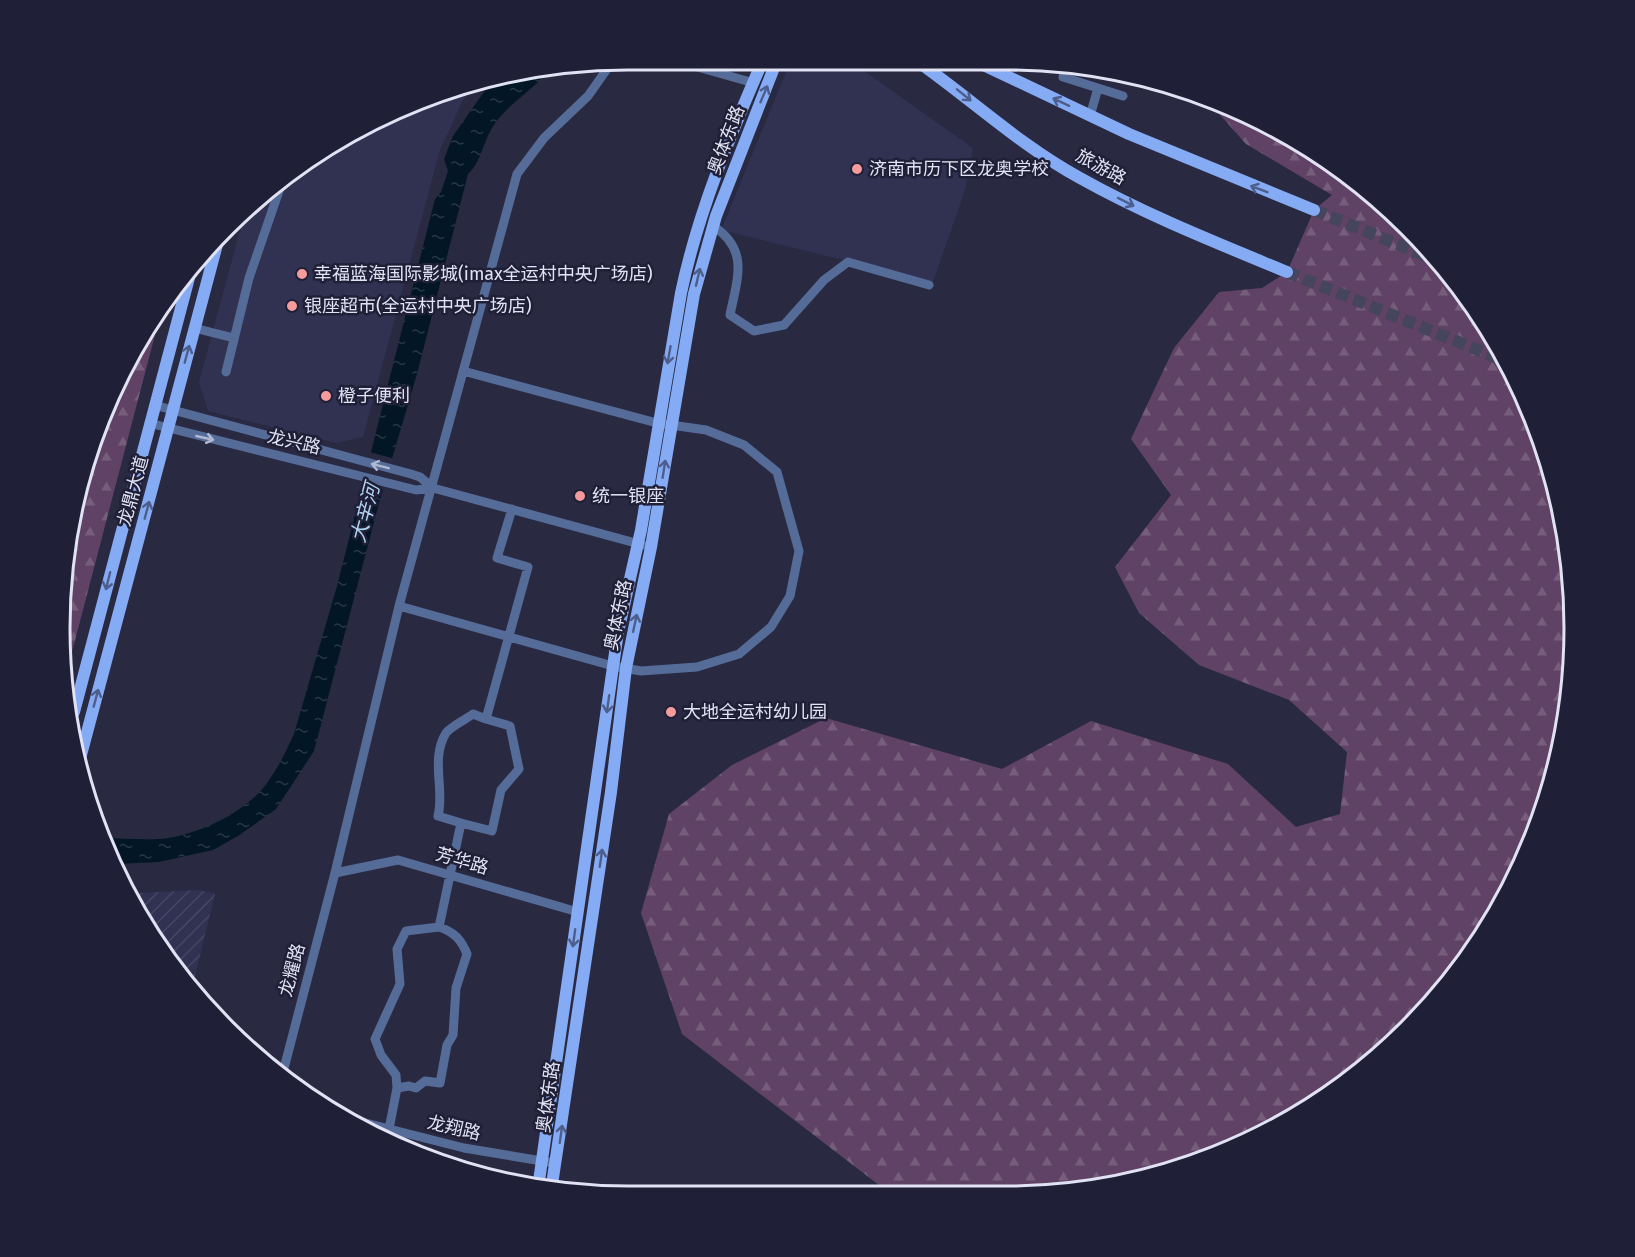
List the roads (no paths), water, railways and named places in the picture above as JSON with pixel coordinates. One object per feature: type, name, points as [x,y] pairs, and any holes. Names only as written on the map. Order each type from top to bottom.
[{"type":"main road","points":[[539,1179],[578,912],[619,667],[637,543],[688,261],[710,191],[759,70]]},
{"type":"main road","name":"奥体东路","points":[[553,1181],[611,792],[619,667],[651,548],[694,294],[713,226],[742,144],[773,70]]},
{"type":"main road","name":"旅游路","points":[[929,70],[1005,128],[1078,177],[1161,220],[1287,272]]},
{"type":"main road","points":[[994,70],[1090,116],[1225,175],[1314,210]]},
{"type":"main road","name":"龙鼎大道","points":[[83,746],[214,256]]},
{"type":"main road","name":"龙鼎大道","points":[[76,705],[186,289]]},
{"type":"street","points":[[708,70],[754,83]]},
{"type":"street","name":"龙耀路","points":[[284,1067],[335,873],[399,606],[517,174],[544,138],[588,96],[605,71]]},
{"type":"street","points":[[1064,74],[1063,77],[1123,96]]},
{"type":"street","points":[[1090,116],[1098,88]]},
{"type":"street","points":[[226,372],[249,278],[277,196]]},
{"type":"street","points":[[713,226],[729,236],[740,266],[730,315],[754,331],[784,326],[824,280],[848,262],[929,285]]},
{"type":"street","points":[[194,327],[234,338]]},
{"type":"street","points":[[399,606],[619,667],[641,671],[697,667],[739,654],[771,627],[790,596],[800,551],[777,472],[744,446],[706,430],[672,423],[657,423],[463,371]]},
{"type":"street","name":"龙兴路","points":[[154,405],[411,474],[420,477],[432,488]]},
{"type":"street","name":"龙兴路","points":[[149,423],[168,430],[416,490],[432,488],[651,548]]},
{"type":"street","points":[[486,719],[528,567],[497,558],[512,509]]},
{"type":"street","points":[[473,714],[486,719],[510,726],[519,769],[501,790],[492,831],[438,816],[441,805],[437,771],[447,731],[473,714]]},
{"type":"street","points":[[439,927],[461,823]]},
{"type":"street","name":"芳华路","points":[[335,873],[398,860],[578,912]]},
{"type":"street","points":[[391,1133],[389,1129],[397,1088],[396,1075],[381,1055],[375,1039],[400,984],[397,949],[406,931],[439,927],[451,931],[458,937],[467,954],[456,988],[453,1035],[447,1045],[440,1083],[425,1081],[416,1088],[409,1086],[397,1088]]},
{"type":"street","name":"龙翔路","points":[[375,1125],[464,1148],[556,1163]]},
{"type":"water","name":"大辛河","points":[[543,77],[496,122],[473,169],[468,174],[417,374],[379,503],[314,751],[276,809],[238,836],[213,850],[159,862],[123,864],[112,838],[168,838],[181,835],[209,826],[248,803],[271,777],[294,734],[337,586],[435,199],[441,192],[448,171],[444,159],[453,136],[486,90]]},
{"type":"tunnel","points":[[1314,210],[1419,253]]},
{"type":"tunnel","points":[[1287,272],[1493,356]]},
{"type":"place","name":"济南市历下区龙奥学校","points":[[857,169]]},
{"type":"place","name":"幸福蓝海国际影城(imax全运村中央广场店)","points":[[302,274]]},
{"type":"place","name":"银座超市(全运村中央广场店)","points":[[292,306]]},
{"type":"place","name":"橙子便利","points":[[326,396]]},
{"type":"place","name":"统一银座","points":[[580,496]]},
{"type":"place","name":"大地全运村幼儿园","points":[[671,712]]}]
